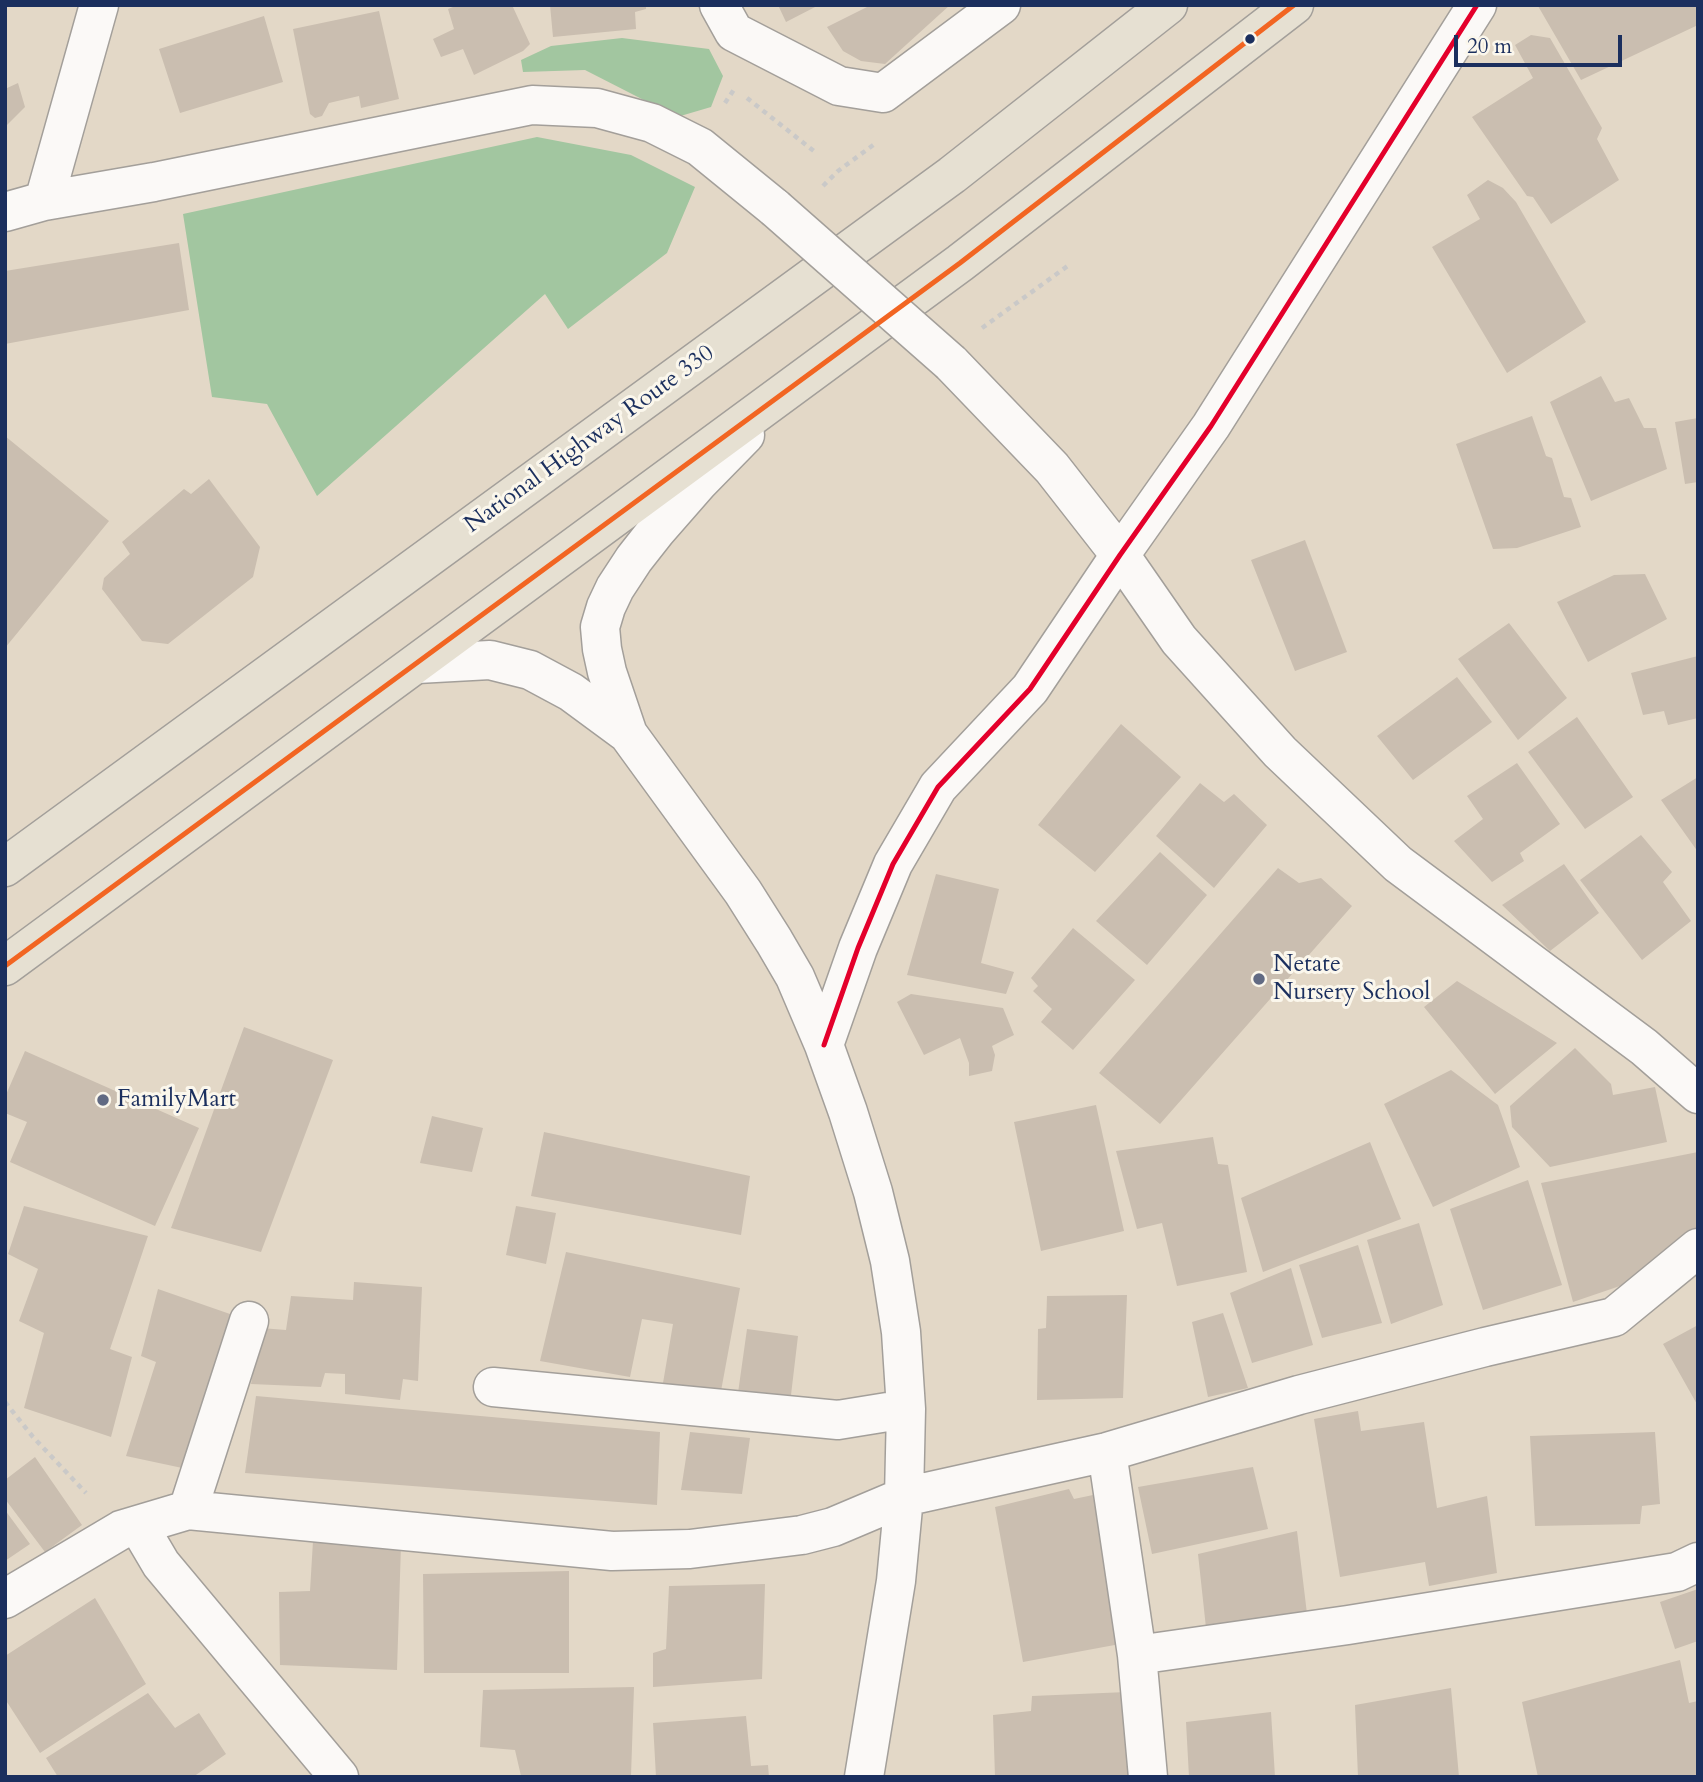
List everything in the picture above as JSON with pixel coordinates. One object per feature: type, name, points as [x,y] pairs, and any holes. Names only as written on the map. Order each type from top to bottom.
[{"type":"highway","name":"National Highway Route 330","points":[[5,867],[952,175],[1168,5]]},
{"type":"highway","points":[[5,966],[960,263],[1294,5]]},
{"type":"street","points":[[44,201],[99,5]]},
{"type":"street","points":[[719,5],[734,32],[839,86],[883,93],[1000,5]]},
{"type":"street","points":[[824,1045],[858,948],[893,864],[938,787],[1030,689],[1211,426],[1477,5]]},
{"type":"street","points":[[5,212],[44,201],[167,179],[532,105],[597,108],[652,123],[700,147],[775,208],[951,363],[1052,468],[1120,555],[1179,640],[1208,673],[1280,752],[1398,864],[1644,1047],[1698,1094]]},
{"type":"street","points":[[818,367],[733,447],[656,531],[615,588],[600,627],[607,672],[628,734],[743,892],[795,977],[824,1045],[848,1112],[873,1192],[890,1261],[901,1332],[906,1409],[904,1497],[896,1581],[864,1777]]},
{"type":"street","points":[[417,664],[490,660],[530,670],[571,692],[628,734]]},
{"type":"street","points":[[5,1599],[130,1528],[188,1510],[612,1551],[690,1549],[802,1535],[834,1527],[904,1497],[1107,1452],[1299,1395],[1614,1317],[1698,1248]]},
{"type":"street","points":[[188,1510],[249,1321]]},
{"type":"street","points":[[493,1387],[838,1420],[906,1409]]},
{"type":"street","points":[[1107,1452],[1137,1655],[1147,1777]]},
{"type":"street","points":[[130,1528],[339,1777]]},
{"type":"street","points":[[1137,1655],[1348,1625],[1677,1572],[1698,1562]]},
{"type":"path","points":[[734,111],[724,103],[735,88],[815,152]]},
{"type":"path","points":[[818,191],[838,171],[878,141]]},
{"type":"path","points":[[976,332],[1069,265]]},
{"type":"path","points":[[5,1402],[33,1437],[130,1528]]},
{"type":"green space","points":[[622,38],[709,49],[723,76],[711,107],[677,117],[585,70],[523,72],[521,60],[551,46]]},
{"type":"green space","points":[[537,137],[631,155],[695,187],[667,253],[568,329],[545,294],[317,496],[267,404],[212,397],[183,214]]},
{"type":"building","points":[[458,5],[512,5],[530,44],[523,51],[474,75],[463,49],[441,57],[433,39],[454,29],[448,9]]},
{"type":"building","points":[[550,5],[646,5],[646,9],[635,12],[636,29],[553,37]]},
{"type":"building","points":[[778,5],[819,5],[786,22]]},
{"type":"building","points":[[871,5],[950,5],[885,64],[861,61],[843,51],[827,27]]},
{"type":"building","points":[[1539,5],[1698,5],[1698,25],[1581,80]]},
{"type":"building","points":[[379,11],[399,99],[361,108],[359,96],[329,103],[322,116],[315,118],[310,114],[293,29]]},
{"type":"building","points":[[264,16],[283,82],[180,113],[159,49]]},
{"type":"building","points":[[1531,35],[1550,38],[1602,128],[1597,139],[1619,180],[1551,224],[1533,197],[1527,196],[1472,117],[1533,78],[1515,45]]},
{"type":"building","points":[[18,83],[25,107],[5,127],[5,89]]},
{"type":"building","points":[[1488,180],[1503,188],[1516,202],[1586,322],[1507,373],[1432,247],[1480,219],[1467,195]]},
{"type":"building","points":[[179,243],[189,310],[5,344],[5,271]]},
{"type":"building","points":[[1601,376],[1615,402],[1629,398],[1644,428],[1656,428],[1667,469],[1591,501],[1550,402]]},
{"type":"building","points":[[1532,416],[1546,456],[1552,458],[1564,497],[1571,498],[1581,527],[1517,548],[1493,549],[1456,444]]},
{"type":"building","points":[[1698,418],[1698,482],[1685,484],[1675,422]]},
{"type":"building","points":[[5,436],[109,521],[5,648]]},
{"type":"building","points":[[209,479],[260,547],[253,577],[168,644],[142,641],[102,589],[104,578],[130,554],[122,542],[184,489],[191,494]]},
{"type":"building","points":[[1305,540],[1347,652],[1295,671],[1251,560]]},
{"type":"building","points":[[1645,574],[1667,619],[1588,662],[1557,602],[1614,575]]},
{"type":"building","points":[[1509,623],[1567,698],[1518,740],[1458,659]]},
{"type":"building","points":[[1698,656],[1698,718],[1668,725],[1664,711],[1643,715],[1631,673]]},
{"type":"building","points":[[1457,677],[1492,722],[1413,780],[1377,736]]},
{"type":"building","points":[[1577,717],[1633,797],[1585,829],[1528,752]]},
{"type":"building","points":[[1121,724],[1181,777],[1095,872],[1038,825]]},
{"type":"building","points":[[1517,763],[1560,824],[1520,853],[1524,861],[1492,882],[1454,841],[1483,819],[1467,796]]},
{"type":"building","points":[[1698,777],[1698,852],[1661,800]]},
{"type":"building","points":[[1200,783],[1224,802],[1234,794],[1267,825],[1214,888],[1156,836]]},
{"type":"building","points":[[1641,835],[1672,872],[1663,882],[1691,921],[1642,960],[1580,880]]},
{"type":"building","points":[[1160,852],[1207,895],[1147,965],[1096,921]]},
{"type":"building","points":[[1564,864],[1599,913],[1550,951],[1502,905]]},
{"type":"building","points":[[1278,868],[1299,883],[1321,878],[1352,906],[1160,1124],[1099,1073]]},
{"type":"building","points":[[936,874],[999,889],[981,963],[1014,972],[1006,994],[907,975]]},
{"type":"building","points":[[1073,928],[1135,980],[1073,1050],[1041,1022],[1052,1009],[1033,991],[1038,986],[1031,978]]},
{"type":"building","points":[[1457,981],[1557,1043],[1495,1094],[1424,1007]]},
{"type":"building","points":[[911,994],[1003,1008],[1014,1035],[992,1046],[995,1055],[992,1071],[969,1076],[969,1063],[960,1038],[924,1055],[897,1002]]},
{"type":"building","points":[[244,1027],[333,1060],[261,1252],[171,1228]]},
{"type":"building","points":[[1575,1048],[1611,1084],[1613,1095],[1655,1087],[1667,1142],[1550,1167],[1512,1127],[1510,1106]]},
{"type":"building","points":[[25,1051],[199,1128],[155,1226],[10,1162],[27,1122],[5,1113],[5,1097]]},
{"type":"building","points":[[1451,1070],[1498,1105],[1520,1167],[1433,1207],[1384,1104]]},
{"type":"building","points":[[1096,1105],[1124,1231],[1041,1251],[1014,1122]]},
{"type":"building","points":[[432,1116],[483,1128],[472,1172],[420,1163]]},
{"type":"building","points":[[544,1132],[750,1176],[741,1235],[531,1196]]},
{"type":"building","points":[[1213,1137],[1218,1164],[1228,1165],[1247,1272],[1177,1286],[1162,1223],[1137,1229],[1116,1151]]},
{"type":"building","points":[[1370,1142],[1401,1219],[1263,1272],[1241,1198]]},
{"type":"building","points":[[1698,1152],[1698,1226],[1655,1274],[1573,1302],[1541,1183]]},
{"type":"building","points":[[1528,1180],[1562,1285],[1483,1310],[1450,1209]]},
{"type":"building","points":[[24,1206],[148,1236],[110,1349],[132,1357],[111,1437],[24,1408],[44,1333],[19,1321],[38,1269],[8,1254]]},
{"type":"building","points":[[516,1206],[556,1213],[546,1264],[506,1255]]},
{"type":"building","points":[[1419,1223],[1443,1305],[1391,1324],[1367,1240]]},
{"type":"building","points":[[1358,1245],[1382,1323],[1322,1338],[1299,1265]]},
{"type":"building","points":[[566,1252],[740,1288],[721,1391],[663,1383],[673,1324],[642,1319],[630,1377],[540,1361]]},
{"type":"building","points":[[1291,1268],[1313,1345],[1252,1363],[1230,1293]]},
{"type":"building","points":[[354,1282],[422,1287],[418,1381],[403,1379],[400,1400],[345,1394],[345,1374],[325,1373],[321,1387],[251,1384],[261,1328],[286,1330],[291,1296],[353,1300]]},
{"type":"building","points":[[158,1289],[230,1314],[187,1469],[126,1456],[156,1362],[141,1356]]},
{"type":"building","points":[[1127,1295],[1123,1398],[1037,1400],[1038,1329],[1046,1328],[1047,1296]]},
{"type":"building","points":[[1223,1313],[1248,1388],[1208,1397],[1192,1322]]},
{"type":"building","points":[[1698,1325],[1698,1406],[1663,1344]]},
{"type":"building","points":[[747,1329],[798,1336],[791,1395],[738,1393]]},
{"type":"building","points":[[256,1396],[660,1432],[657,1505],[245,1473]]},
{"type":"building","points":[[1358,1411],[1361,1431],[1424,1422],[1437,1508],[1487,1496],[1497,1573],[1429,1586],[1425,1562],[1340,1577],[1314,1419]]},
{"type":"building","points":[[690,1432],[750,1438],[742,1494],[681,1490]]},
{"type":"building","points":[[1655,1432],[1660,1504],[1642,1506],[1640,1524],[1535,1526],[1530,1436]]},
{"type":"building","points":[[35,1457],[82,1525],[45,1552],[5,1499],[5,1480]]},
{"type":"building","points":[[1253,1467],[1268,1529],[1152,1554],[1138,1487]]},
{"type":"building","points":[[1069,1489],[1074,1499],[1093,1495],[1120,1644],[1023,1662],[995,1507]]},
{"type":"building","points":[[5,1510],[30,1544],[5,1561]]},
{"type":"building","points":[[1297,1531],[1308,1622],[1207,1637],[1198,1554]]},
{"type":"building","points":[[313,1541],[401,1545],[397,1670],[280,1665],[279,1592],[310,1591]]},
{"type":"building","points":[[569,1571],[569,1673],[424,1673],[423,1574]]},
{"type":"building","points":[[765,1584],[762,1679],[653,1687],[653,1653],[666,1649],[669,1586]]},
{"type":"building","points":[[1698,1589],[1698,1641],[1675,1649],[1660,1602]]},
{"type":"building","points":[[95,1598],[146,1684],[40,1753],[5,1699],[5,1656]]},
{"type":"building","points":[[1680,1660],[1689,1703],[1698,1701],[1698,1777],[1538,1777],[1522,1702]]},
{"type":"building","points":[[634,1687],[631,1776],[521,1776],[515,1750],[480,1747],[483,1690]]},
{"type":"building","points":[[1451,1688],[1459,1777],[1358,1777],[1355,1705]]},
{"type":"building","points":[[1127,1692],[1134,1777],[995,1777],[993,1715],[1031,1711],[1032,1696]]},
{"type":"building","points":[[148,1693],[175,1728],[199,1713],[226,1754],[193,1777],[58,1777],[46,1758]]},
{"type":"building","points":[[1271,1712],[1275,1777],[1189,1777],[1186,1722]]},
{"type":"building","points":[[746,1716],[751,1766],[768,1765],[769,1777],[656,1777],[653,1723]]},
{"type":"transit line","points":[[5,966],[960,263],[1294,5]]},
{"type":"transit line","points":[[824,1045],[858,948],[893,864],[938,787],[1030,689],[1211,426],[1477,5]]},
{"type":"place","name":"Netate Nursery School","points":[[1259,979]]},
{"type":"place","name":"FamilyMart","points":[[103,1100]]}]
